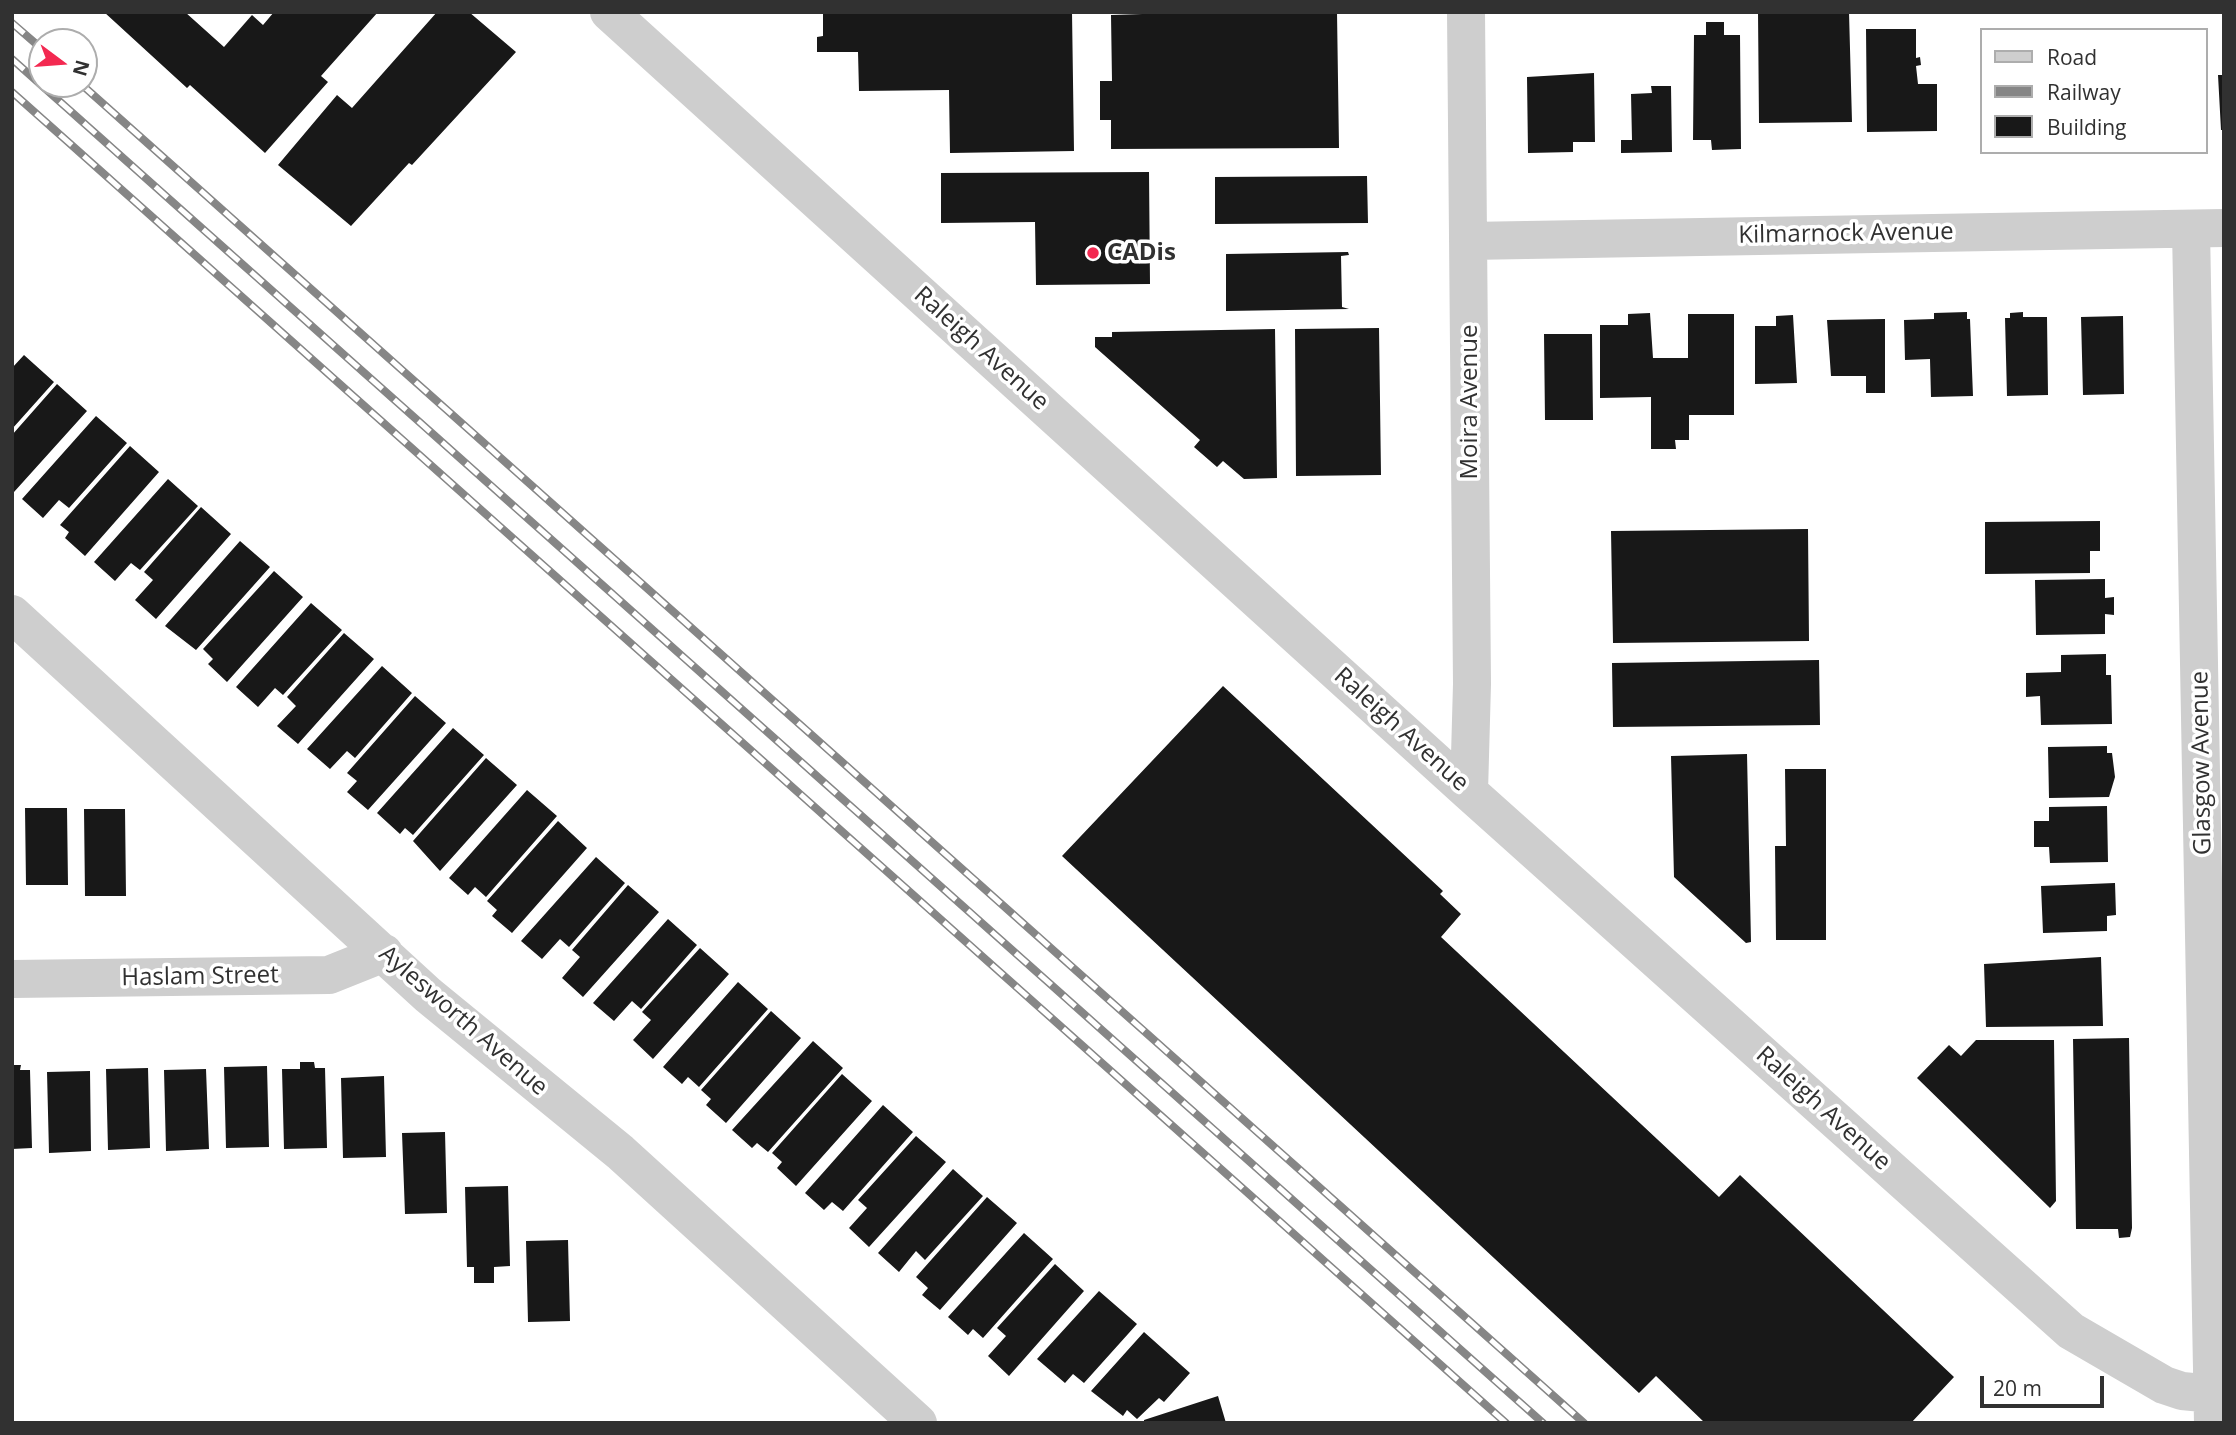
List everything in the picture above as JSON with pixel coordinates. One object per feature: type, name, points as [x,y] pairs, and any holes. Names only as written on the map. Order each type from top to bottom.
[{"type":"street","name":"Raleigh Avenue","points":[[609,12],[1469,792],[2071,1331],[2164,1385],[2216,1404]]},
{"type":"street","name":"Moira Avenue","points":[[1466,12],[1472,684],[1469,792]]},
{"type":"street","name":"Kilmarnock Avenue","points":[[1468,241],[2207,228]]},
{"type":"street","name":"Glasgow Avenue","points":[[2207,228],[2216,1404]]},
{"type":"street","name":"Aylesworth Avenue","points":[[12,614],[437,1003],[620,1152],[918,1423]]},
{"type":"street","name":"Haslam Street","points":[[12,979],[329,975],[384,953]]},
{"type":"building","points":[[104,12],[185,12],[224,47],[252,15],[263,25],[274,12],[378,12],[321,76],[328,82],[265,153],[190,85],[187,88]]},
{"type":"building","points":[[437,12],[469,12],[516,52],[412,165],[409,163],[351,226],[278,165],[337,95],[352,108]]},
{"type":"building","points":[[823,12],[1072,12],[1074,151],[950,153],[949,90],[859,91],[858,52],[817,52],[817,37],[823,36]]},
{"type":"building","points":[[1337,12],[1339,148],[1111,149],[1111,120],[1100,120],[1100,81],[1112,81],[1111,15]]},
{"type":"building","points":[[1758,12],[1849,12],[1852,122],[1759,123]]},
{"type":"building","points":[[1706,22],[1724,22],[1724,35],[1740,35],[1741,149],[1712,150],[1711,140],[1693,140],[1694,35],[1706,35]]},
{"type":"building","points":[[1866,29],[1916,29],[1916,58],[1920,57],[1921,65],[1916,66],[1918,84],[1937,84],[1937,131],[1867,132]]},
{"type":"building","points":[[1594,73],[1595,142],[1573,142],[1573,152],[1528,153],[1527,77]]},
{"type":"building","points":[[2218,75],[2224,75],[2224,130],[2221,130]]},
{"type":"building","points":[[1651,86],[1671,86],[1672,152],[1621,153],[1621,140],[1632,140],[1631,94],[1652,93]]},
{"type":"building","name":"CADis","points":[[1149,172],[1150,284],[1036,285],[1035,222],[941,223],[941,173]]},
{"type":"building","points":[[1367,176],[1368,223],[1215,224],[1215,177]]},
{"type":"building","points":[[1348,252],[1349,255],[1341,256],[1342,307],[1349,309],[1226,311],[1226,254]]},
{"type":"building","points":[[1967,312],[1967,319],[1970,319],[1973,396],[1931,397],[1930,359],[1905,360],[1904,320],[1934,319],[1934,313]]},
{"type":"building","points":[[2023,312],[2023,317],[2047,317],[2048,395],[2007,396],[2005,318],[2010,318],[2010,313]]},
{"type":"building","points":[[1650,313],[1653,358],[1688,358],[1688,314],[1734,314],[1734,415],[1689,415],[1689,440],[1675,440],[1676,449],[1651,449],[1651,397],[1600,398],[1600,325],[1628,325],[1628,314]]},
{"type":"building","points":[[1793,315],[1797,383],[1755,384],[1755,326],[1776,326],[1776,316]]},
{"type":"building","points":[[2123,316],[2124,394],[2083,395],[2081,317]]},
{"type":"building","points":[[1885,319],[1885,393],[1866,393],[1866,376],[1831,376],[1827,320]]},
{"type":"building","points":[[1379,328],[1381,475],[1296,476],[1295,329]]},
{"type":"building","points":[[1275,329],[1277,478],[1244,479],[1223,461],[1217,467],[1194,447],[1200,440],[1095,347],[1095,337],[1112,337],[1112,332]]},
{"type":"building","points":[[1544,334],[1592,334],[1593,420],[1545,420]]},
{"type":"building","points":[[24,355],[54,382],[12,429],[12,368]]},
{"type":"building","points":[[57,384],[87,411],[14,492],[12,435]]},
{"type":"building","points":[[96,416],[127,443],[69,508],[59,500],[43,518],[22,499]]},
{"type":"building","points":[[130,446],[159,472],[85,556],[65,538],[69,532],[60,525]]},
{"type":"building","points":[[168,479],[198,506],[140,570],[131,563],[115,581],[94,562]]},
{"type":"building","points":[[201,507],[231,534],[156,619],[135,600],[153,580],[144,572]]},
{"type":"building","points":[[2100,521],[2100,551],[2090,551],[2090,573],[1985,574],[1985,522]]},
{"type":"building","points":[[1808,529],[1809,641],[1613,643],[1611,531]]},
{"type":"building","points":[[240,541],[270,567],[196,650],[165,626]]},
{"type":"building","points":[[274,571],[303,597],[227,682],[208,664],[213,659],[203,649]]},
{"type":"building","points":[[2105,579],[2105,598],[2114,597],[2114,615],[2105,614],[2105,634],[2036,635],[2035,580]]},
{"type":"building","points":[[311,603],[342,630],[283,695],[275,688],[258,707],[236,687]]},
{"type":"building","points":[[344,633],[374,659],[298,744],[277,726],[296,706],[287,697]]},
{"type":"building","points":[[2106,654],[2106,675],[2111,675],[2112,724],[2041,725],[2040,696],[2026,697],[2026,673],[2061,672],[2061,655]]},
{"type":"building","points":[[1819,660],[1820,725],[1613,727],[1612,663]]},
{"type":"building","points":[[382,666],[412,693],[355,758],[347,751],[330,769],[307,749]]},
{"type":"building","points":[[1223,686],[1443,891],[1440,894],[1461,914],[1441,937],[1719,1197],[1740,1175],[1954,1377],[1911,1423],[1705,1423],[1656,1376],[1639,1393],[1062,856]]},
{"type":"building","points":[[415,696],[446,723],[368,810],[347,792],[357,781],[347,773]]},
{"type":"building","points":[[453,728],[484,755],[413,835],[405,828],[400,834],[377,813]]},
{"type":"building","points":[[2107,746],[2107,753],[2112,753],[2115,777],[2109,797],[2049,798],[2048,747]]},
{"type":"building","points":[[1747,754],[1751,942],[1746,943],[1674,877],[1671,756]]},
{"type":"building","points":[[486,758],[517,785],[440,871],[413,841]]},
{"type":"building","points":[[1785,769],[1826,769],[1826,940],[1776,940],[1775,846],[1786,846]]},
{"type":"building","points":[[527,790],[557,816],[486,897],[475,887],[468,895],[449,878]]},
{"type":"building","points":[[2107,806],[2108,862],[2050,863],[2049,847],[2034,847],[2034,821],[2049,821],[2049,807]]},
{"type":"building","points":[[25,808],[67,808],[68,885],[26,885]]},
{"type":"building","points":[[84,809],[125,809],[126,896],[85,896]]},
{"type":"building","points":[[558,821],[587,848],[512,933],[492,916],[497,910],[487,901]]},
{"type":"building","points":[[596,857],[625,883],[569,947],[560,939],[542,959],[521,941]]},
{"type":"building","points":[[2115,883],[2116,915],[2107,916],[2107,931],[2043,933],[2041,886]]},
{"type":"building","points":[[628,885],[659,912],[583,997],[562,978],[580,957],[572,950]]},
{"type":"building","points":[[668,919],[697,945],[641,1009],[632,1001],[614,1021],[593,1003]]},
{"type":"building","points":[[700,948],[729,974],[653,1059],[633,1040],[651,1020],[642,1012]]},
{"type":"building","points":[[2101,957],[2103,1026],[1986,1027],[1984,964]]},
{"type":"building","points":[[738,982],[768,1009],[699,1087],[688,1077],[682,1084],[663,1067]]},
{"type":"building","points":[[771,1011],[801,1038],[726,1123],[706,1105],[711,1099],[701,1090]]},
{"type":"building","points":[[2129,1038],[2132,1228],[2130,1237],[2119,1238],[2118,1229],[2076,1229],[2073,1039]]},
{"type":"building","points":[[1976,1040],[2054,1040],[2056,1201],[2050,1208],[1917,1078],[1949,1045],[1961,1056]]},
{"type":"building","points":[[813,1041],[843,1068],[768,1152],[757,1143],[752,1148],[732,1130]]},
{"type":"building","points":[[300,1062],[314,1062],[315,1068],[325,1068],[327,1148],[284,1149],[282,1069],[300,1069]]},
{"type":"building","points":[[12,1065],[21,1065],[20,1070],[30,1070],[32,1148],[12,1149]]},
{"type":"building","points":[[267,1066],[269,1147],[226,1148],[224,1067]]},
{"type":"building","points":[[148,1068],[150,1148],[108,1150],[106,1069]]},
{"type":"building","points":[[206,1069],[209,1149],[166,1151],[164,1070]]},
{"type":"building","points":[[90,1071],[91,1151],[49,1153],[47,1072]]},
{"type":"building","points":[[842,1074],[872,1101],[796,1186],[777,1168],[782,1162],[772,1153]]},
{"type":"building","points":[[384,1076],[386,1157],[343,1158],[341,1078]]},
{"type":"building","points":[[883,1105],[913,1132],[843,1211],[832,1202],[824,1210],[805,1193]]},
{"type":"building","points":[[445,1132],[447,1213],[405,1214],[402,1133]]},
{"type":"building","points":[[916,1136],[946,1162],[869,1247],[849,1228],[867,1208],[858,1200]]},
{"type":"building","points":[[953,1169],[983,1196],[925,1260],[916,1251],[899,1272],[878,1253]]},
{"type":"building","points":[[508,1186],[510,1266],[494,1267],[494,1283],[474,1283],[474,1267],[467,1267],[465,1187]]},
{"type":"building","points":[[987,1197],[1017,1223],[940,1310],[922,1295],[928,1288],[916,1277]]},
{"type":"building","points":[[1024,1233],[1053,1259],[983,1338],[973,1329],[968,1335],[948,1317]]},
{"type":"building","points":[[568,1240],[570,1321],[528,1322],[526,1241]]},
{"type":"building","points":[[1055,1264],[1084,1291],[1009,1376],[988,1356],[1006,1336],[997,1328]]},
{"type":"building","points":[[1099,1291],[1137,1324],[1084,1383],[1073,1374],[1065,1383],[1037,1359]]},
{"type":"building","points":[[1144,1332],[1190,1373],[1164,1402],[1159,1398],[1137,1419],[1127,1410],[1123,1416],[1091,1391]]},
{"type":"building","points":[[1218,1396],[1226,1423],[1144,1423],[1144,1420]]},
{"type":"railway","points":[[12,23],[28,37]]},
{"type":"railway","points":[[12,59],[1543,1423]]},
{"type":"railway","points":[[12,92],[1506,1423]]},
{"type":"railway","points":[[97,98],[1584,1423]]},
{"type":"place","name":"CADis","points":[[1093,253]]}]
